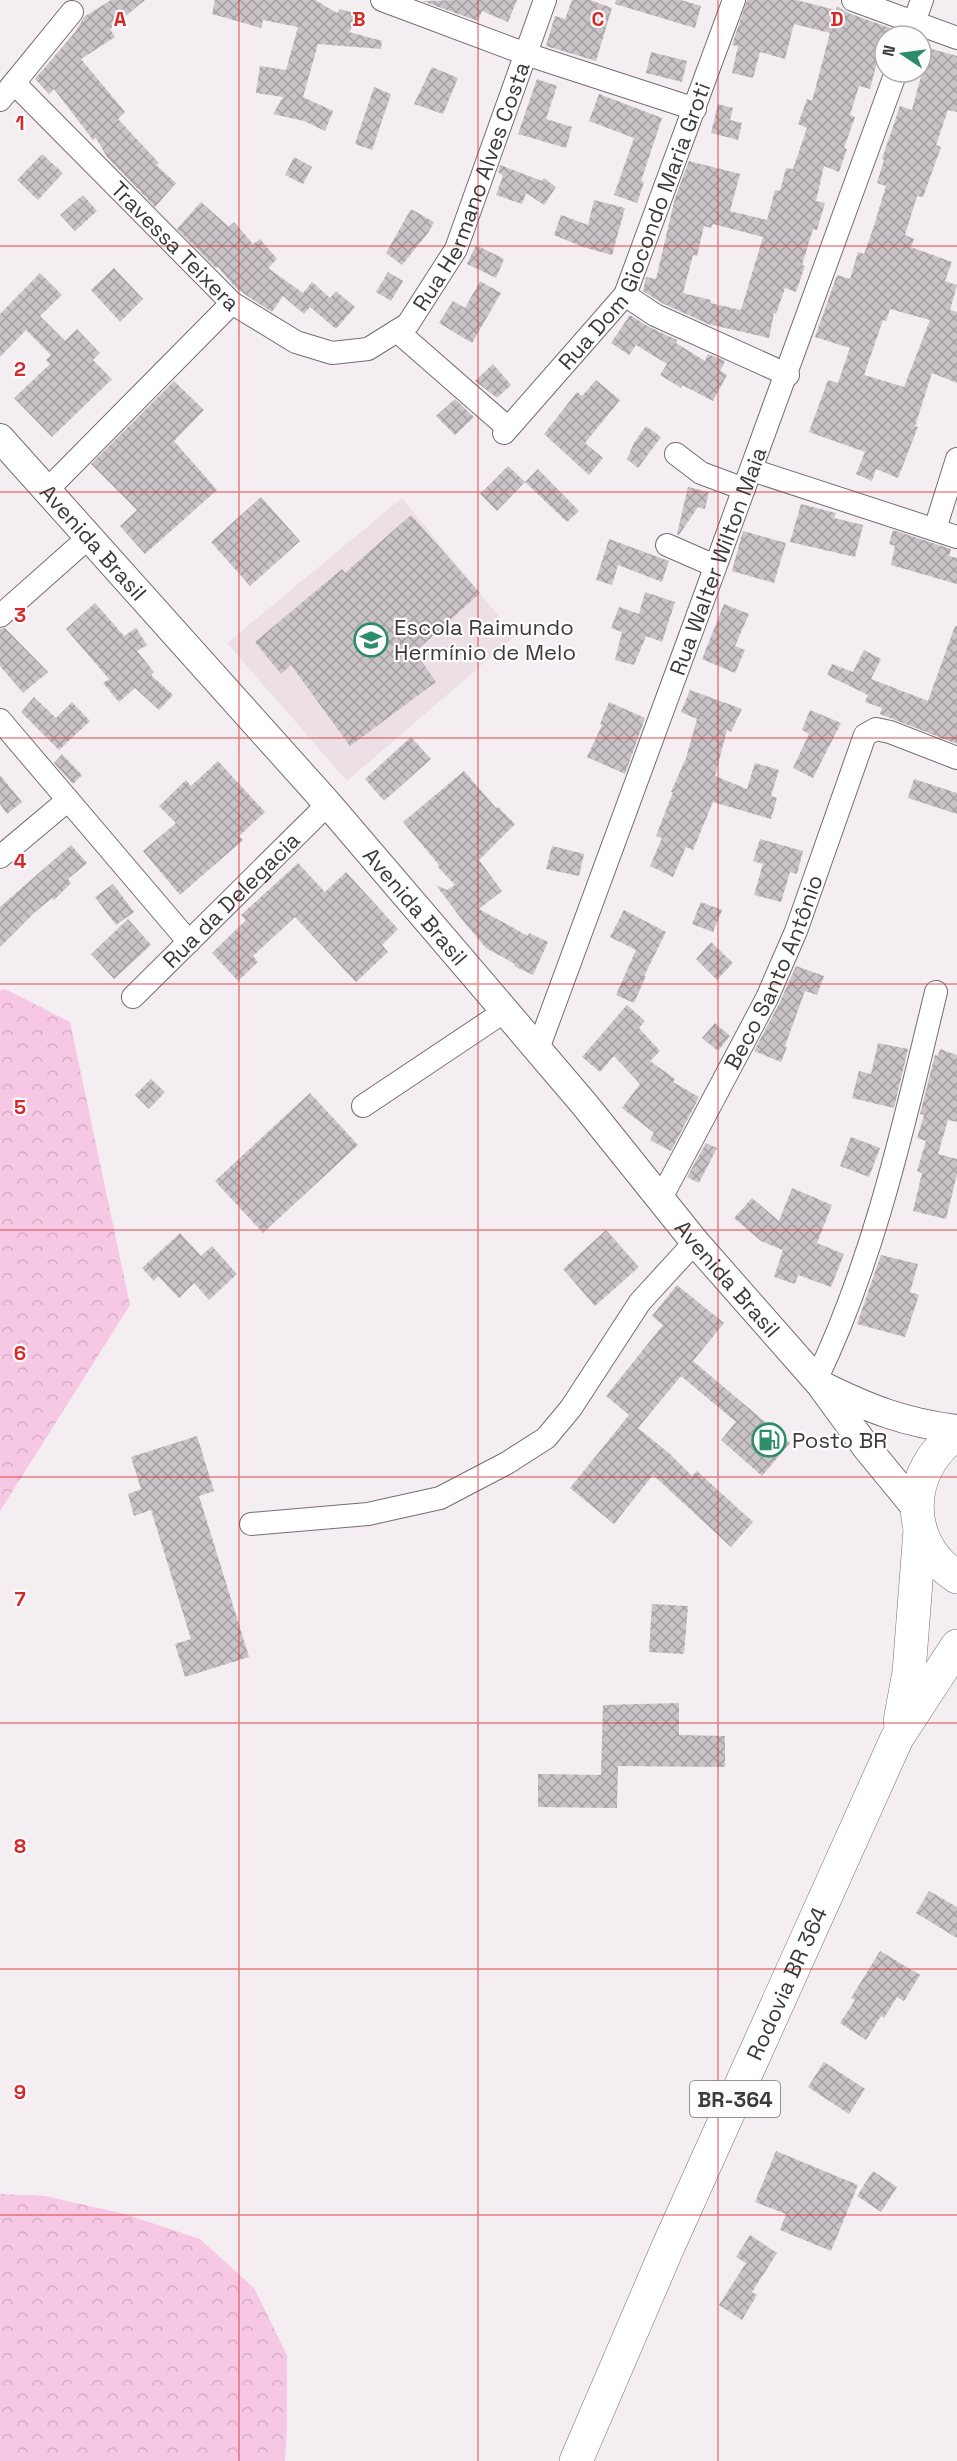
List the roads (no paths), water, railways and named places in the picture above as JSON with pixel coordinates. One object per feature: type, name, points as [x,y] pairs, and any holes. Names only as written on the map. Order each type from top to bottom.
[{"type":"main road","name":"Rodovia BR 364","points":[[897,1738],[909,1671],[919,1484],[928,1462],[944,1443],[957,1434]]},
{"type":"main road","points":[[918,1520],[930,1552],[946,1570],[957,1577]]},
{"type":"main road","name":"Rodovia BR 364","points":[[576,2461],[668,2247],[897,1738],[957,1646]]},
{"type":"street","points":[[382,0],[526,54],[695,109]]},
{"type":"street","name":"Rua Hermano Alves Costa","points":[[368,348],[408,324],[456,249],[545,0]]},
{"type":"street","name":"Rua Dom Giocondo Maria Groti","points":[[397,331],[506,430],[625,295],[734,0]]},
{"type":"street","points":[[853,0],[901,24]]},
{"type":"street","points":[[913,24],[922,0]]},
{"type":"street","points":[[8,92],[72,12]]},
{"type":"street","points":[[933,33],[957,38]]},
{"type":"street","name":"Rua Walter Wilton Maia","points":[[538,1049],[715,566],[788,375],[892,84]]},
{"type":"street","name":"Travessa Teixera","points":[[8,92],[232,303],[296,342],[332,353],[368,348]]},
{"type":"street","points":[[625,295],[655,315],[788,375]]},
{"type":"street","points":[[47,490],[232,303]]},
{"type":"street","name":"Avenida Brasil","points":[[0,438],[328,804],[538,1049],[695,1242],[818,1382],[918,1520]]},
{"type":"street","points":[[676,454],[700,473],[748,479],[935,529],[957,537]]},
{"type":"street","points":[[935,529],[957,459]]},
{"type":"street","points":[[0,616],[89,537]]},
{"type":"street","points":[[667,546],[715,566]]},
{"type":"street","points":[[0,720],[189,942]]},
{"type":"street","name":"Beco Santo Antônio","points":[[660,1200],[767,998],[788,951],[865,735],[876,729],[890,732],[957,758]]},
{"type":"street","points":[[0,857],[68,801]]},
{"type":"street","name":"Rua da Delegacia","points":[[133,997],[328,804]]},
{"type":"street","points":[[818,1382],[855,1287],[899,1144],[936,992]]},
{"type":"street","points":[[363,1106],[505,1011]]},
{"type":"street","points":[[251,1524],[368,1514],[440,1498],[507,1463],[546,1438],[571,1408],[640,1302],[695,1242]]},
{"type":"street","name":"Avenida Brasil","points":[[818,1382],[875,1410],[901,1419],[957,1429]]},
{"type":"place","name":"Escola Raimundo Hermínio de Melo","points":[[371,640]]},
{"type":"place","name":"Posto BR","points":[[769,1440]]}]
